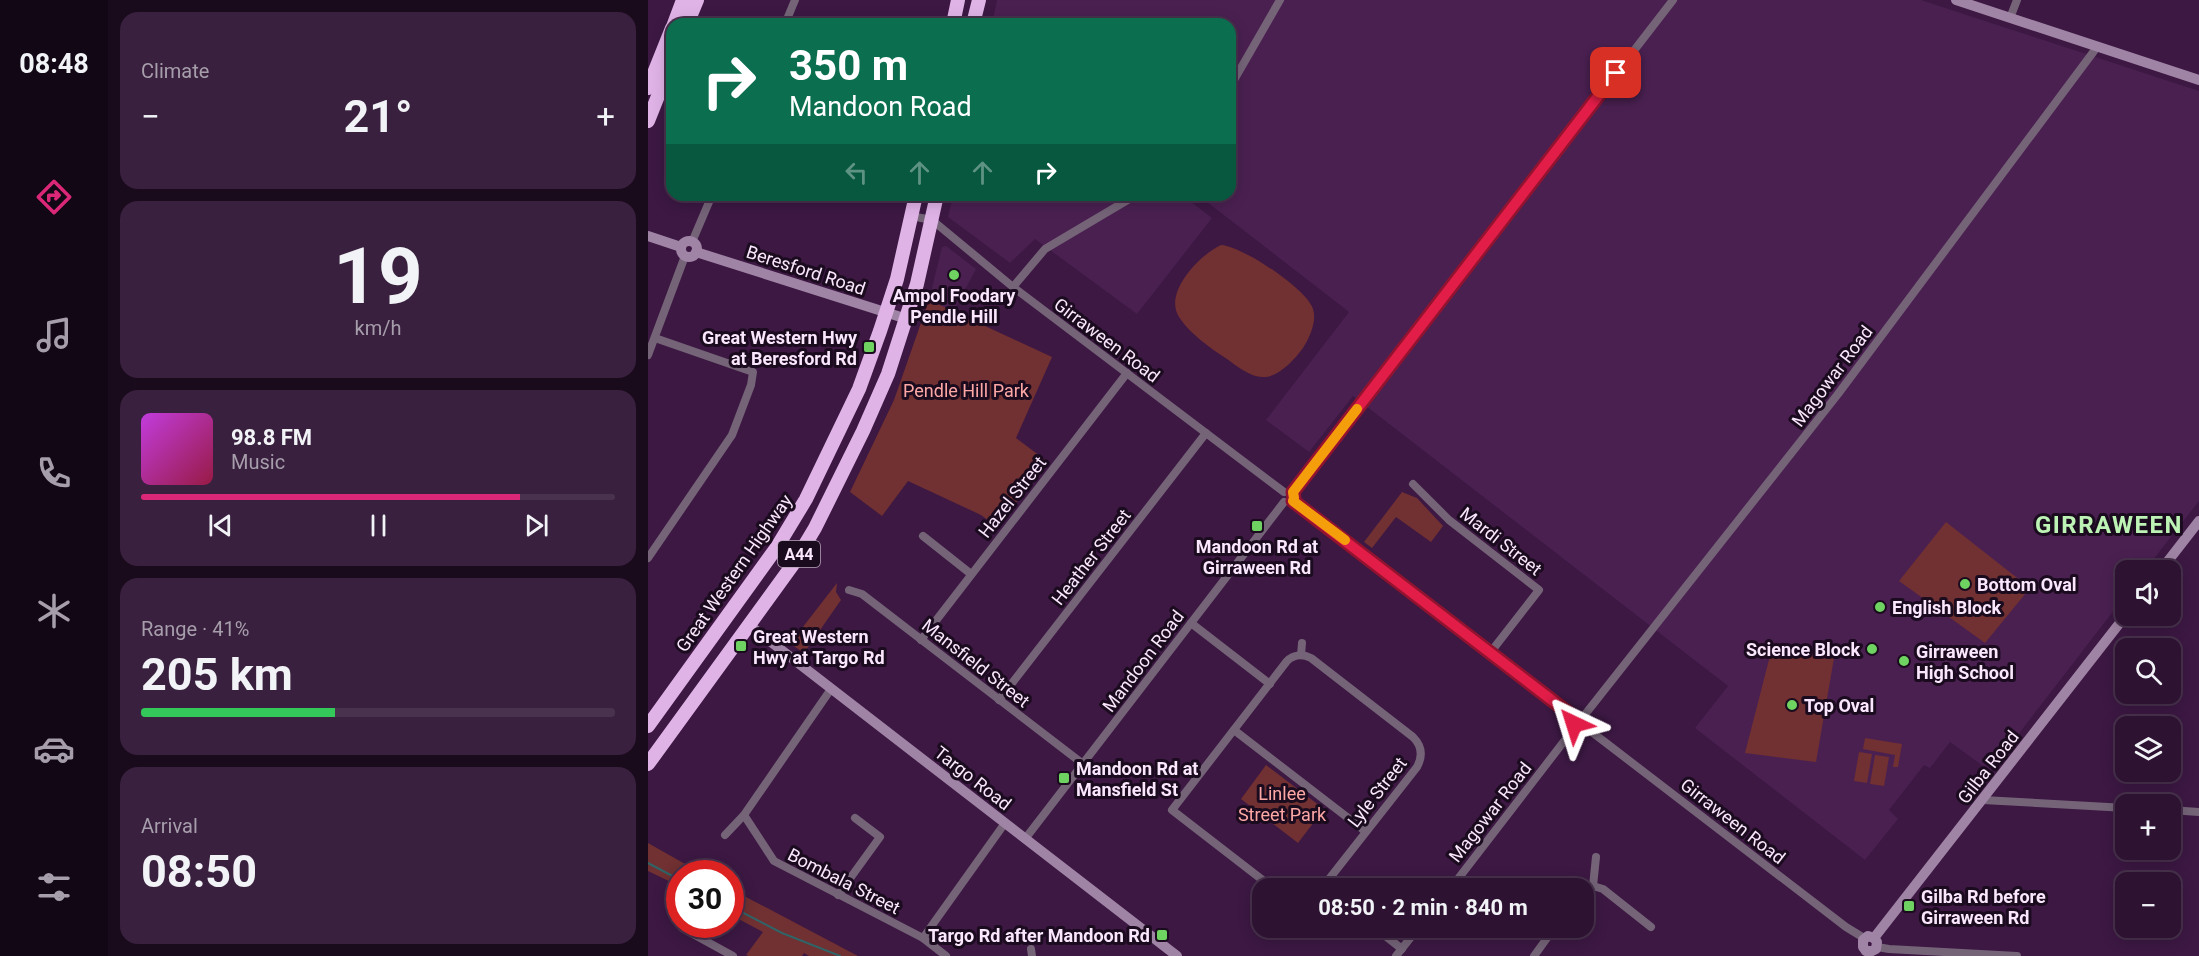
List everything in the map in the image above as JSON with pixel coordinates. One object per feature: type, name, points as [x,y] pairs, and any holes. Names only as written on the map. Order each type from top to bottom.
[{"type":"highway","points":[[676,18],[683,0]]},
{"type":"highway","points":[[690,18],[697,0]]},
{"type":"highway","points":[[954,18],[958,0]]},
{"type":"highway","points":[[975,18],[979,0]]},
{"type":"highway","points":[[648,88],[666,43]]},
{"type":"highway","points":[[648,122],[666,77]]},
{"type":"highway","name":"Great Western Highway","points":[[648,726],[777,547],[806,500],[859,389],[897,279],[915,201]]},
{"type":"highway","name":"A44","points":[[648,764],[794,562],[815,528],[874,408],[888,374],[907,319],[936,201]]},
{"type":"street","points":[[788,18],[795,0]]},
{"type":"street","points":[[1236,77],[1280,0]]},
{"type":"street","name":"Mandoon Road","points":[[1025,839],[1673,0]]},
{"type":"street","points":[[1956,0],[2199,80]]},
{"type":"street","points":[[2010,18],[2017,0]]},
{"type":"street","name":"Magowar Road","points":[[1579,717],[1838,394],[2097,47]]},
{"type":"street","points":[[648,355],[688,249],[709,201]]},
{"type":"street","points":[[1013,287],[1045,249],[1126,201]]},
{"type":"street","name":"Girraween Road","points":[[911,216],[932,220],[1013,287],[1126,373],[1284,492],[1288,490],[1290,498]]},
{"type":"street","name":"Beresford Road","points":[[648,236],[907,319]]},
{"type":"street","points":[[648,558],[732,435],[751,386],[753,372],[655,338]]},
{"type":"street","name":"Hazel Street","points":[[921,640],[1126,373]]},
{"type":"street","name":"Heather Street","points":[[999,700],[1206,433]]},
{"type":"street","name":"Mardi Street","points":[[1413,484],[1449,520],[1539,591],[1490,653]]},
{"type":"street","points":[[1290,498],[1490,653],[1586,723],[1580,726]]},
{"type":"street","points":[[2169,560],[2198,523]]},
{"type":"street","points":[[923,536],[971,574]]},
{"type":"street","name":"Mansfield Street","points":[[849,590],[862,594],[1083,764]]},
{"type":"street","points":[[1191,623],[1270,684]]},
{"type":"street","name":"Targo Road","points":[[748,625],[1177,956]]},
{"type":"street","name":"Gilba Road","points":[[1872,941],[2117,626]]},
{"type":"street","points":[[1260,878],[1172,810],[1290,658],[1301,655],[1302,643]]},
{"type":"street","name":"Lyle Street","points":[[1301,655],[1311,658],[1413,737],[1419,745],[1421,755],[1418,765],[1330,878]]},
{"type":"street","points":[[725,835],[744,815],[831,689]]},
{"type":"street","name":"Girraween Road","points":[[1580,726],[1846,927],[1872,941],[1890,949],[2017,956]]},
{"type":"street","name":"Magowar Road","points":[[1459,878],[1580,726]]},
{"type":"street","points":[[1234,730],[1365,831]]},
{"type":"street","points":[[1983,800],[2115,807]]},
{"type":"street","points":[[2181,811],[2199,812]]},
{"type":"street","name":"Bombala Street","points":[[744,815],[774,861],[923,938],[946,956]]},
{"type":"street","points":[[838,895],[880,837],[855,818]]},
{"type":"street","points":[[923,938],[1005,824]]},
{"type":"street","points":[[1594,878],[1596,857]]},
{"type":"street","points":[[1594,886],[1604,889],[1651,927]]},
{"type":"street","points":[[700,938],[733,956]]},
{"type":"street","points":[[1388,938],[1402,949]]},
{"type":"street","points":[[1396,956],[1410,938]]},
{"type":"street","points":[[1534,956],[1547,938]]},
{"type":"street","points":[[1863,953],[1872,951],[1872,941]]},
{"type":"shaded area","points":[[997,0],[1921,0],[2199,91],[2199,501],[2153,560],[2115,560],[2115,609],[1990,771],[1950,742],[1930,768],[1924,765],[1889,810],[1898,819],[1865,860],[1695,728],[1728,686],[1353,396],[1309,452],[1266,420],[1349,312],[1206,201],[1236,201],[1236,18],[993,18]]},
{"type":"shaded area","points":[[952,201],[1190,201],[1212,218],[1137,314],[1035,239],[1010,263],[948,217]]},
{"type":"shaded area","name":"Ampol Foodary Pendle Hill","points":[[946,246],[976,269],[953,312],[929,300],[942,247]]},
{"type":"green space","points":[[1221,245],[1231,247],[1273,270],[1299,291],[1313,309],[1313,324],[1306,344],[1281,371],[1270,376],[1254,376],[1214,350],[1189,329],[1179,317],[1175,307],[1176,296],[1186,275],[1204,257]]},
{"type":"green space","name":"Pendle Hill Park","points":[[929,300],[1052,357],[1016,438],[1048,462],[997,527],[981,515],[908,481],[882,516],[850,492],[894,400]]},
{"type":"green space","points":[[1402,492],[1417,498],[1443,526],[1431,542],[1396,517],[1372,548],[1364,542]]},
{"type":"green space","name":"Bottom Oval","points":[[1946,522],[2030,588],[1985,643],[1899,581]]},
{"type":"green space","points":[[837,583],[836,592],[841,600],[804,653],[788,642],[792,641]]},
{"type":"green space","name":"Top Oval","points":[[1772,648],[1834,658],[1816,762],[1745,753]]},
{"type":"green space","points":[[1865,738],[1902,744],[1898,767],[1893,767],[1895,755],[1863,749]]},
{"type":"green space","points":[[1859,752],[1872,754],[1867,783],[1854,781]]},
{"type":"green space","points":[[1875,755],[1889,757],[1884,786],[1870,784]]},
{"type":"green space","name":"Linlee Street Park","points":[[1266,765],[1324,809],[1298,843],[1241,799]]},
{"type":"green space","points":[[648,843],[678,860],[666,860],[666,880],[648,871]]},
{"type":"green space","points":[[744,896],[858,956],[809,956],[804,953],[802,956],[746,955],[763,932],[744,922]]},
{"type":"waterway","points":[[648,863],[666,873]]},
{"type":"waterway","points":[[744,913],[782,933],[840,956]]},
{"type":"slow traffic","points":[[1345,540],[1293,501],[1293,492],[1357,409]]},
{"type":"place","name":"Ampol Foodary Pendle Hill","points":[[954,275]]},
{"type":"place","name":"Great Western Hwy at Beresford Rd","points":[[869,347]]},
{"type":"place","name":"Mandoon Rd at Girraween Rd","points":[[1257,526]]},
{"type":"place","name":"Bottom Oval","points":[[1965,584]]},
{"type":"place","name":"English Block","points":[[1880,607]]},
{"type":"place","name":"Great Western Hwy at Targo Rd","points":[[741,646]]},
{"type":"place","name":"Science Block","points":[[1872,649]]},
{"type":"place","name":"Girraween High School","points":[[1904,661]]},
{"type":"place","name":"Top Oval","points":[[1792,705]]},
{"type":"place","name":"Mandoon Rd at Mansfield St","points":[[1064,778]]},
{"type":"place","name":"Gilba Rd before Girraween Rd","points":[[1909,906]]},
{"type":"place","name":"Targo Rd after Mandoon Rd","points":[[1162,935]]},
{"type":"district","name":"GIRRAWEEN","points":[[2109,525]]},
{"type":"route","points":[[1574,724],[1575,718],[1293,501],[1293,492],[1616,73]]}]
